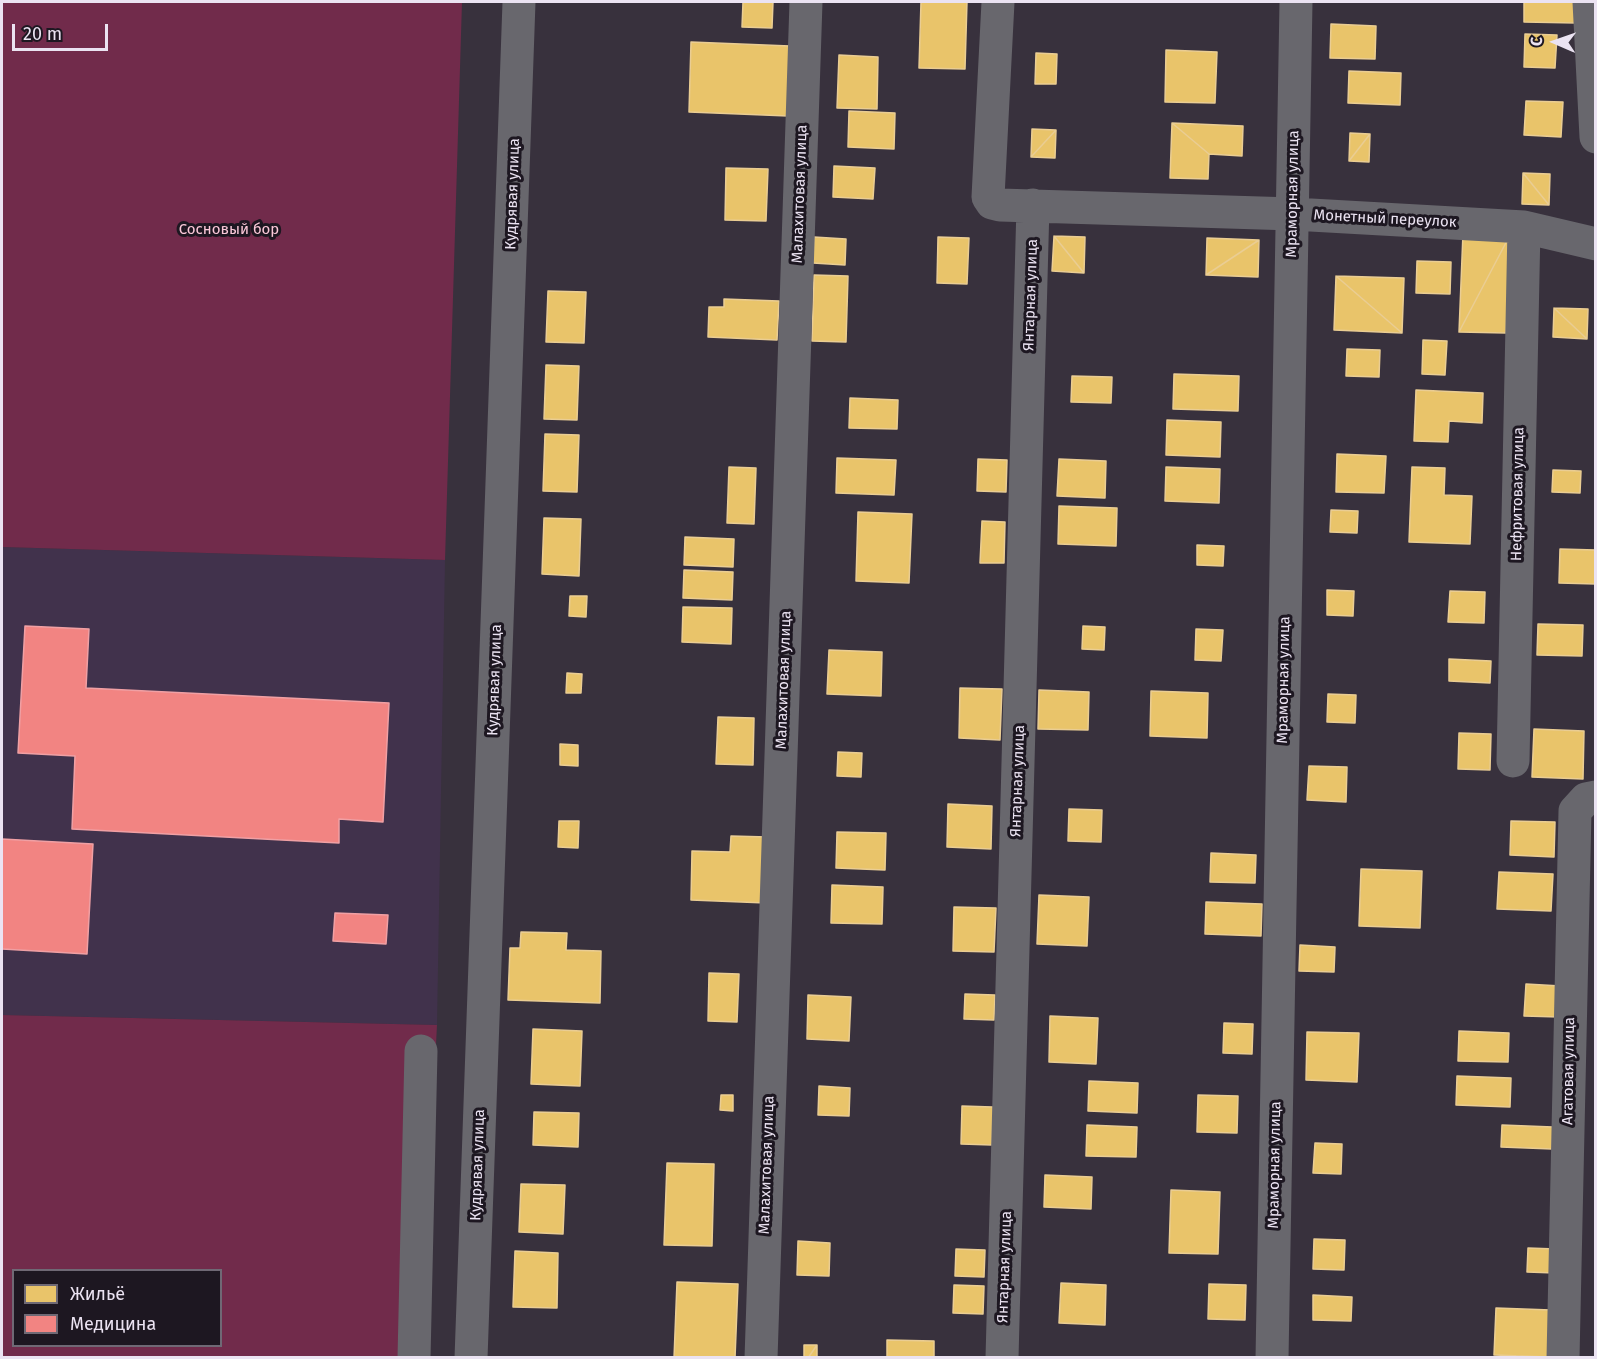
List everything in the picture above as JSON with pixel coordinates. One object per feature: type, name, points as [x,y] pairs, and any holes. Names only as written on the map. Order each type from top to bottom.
[{"type":"street","name":"Кудрявая улица","points":[[471,1358],[519,2]]},
{"type":"street","name":"Малахитовая улица","points":[[761,1358],[806,2]]},
{"type":"street","name":"Монетный переулок","points":[[998,2],[988,196],[992,202],[1000,205],[1293,214],[1524,227],[1596,244]]},
{"type":"street","name":"Мраморная улица","points":[[1272,1358],[1296,2]]},
{"type":"street","points":[[1589,2],[1596,137]]},
{"type":"street","name":"Янтарная улица","points":[[1002,1358],[1033,205]]},
{"type":"street","name":"Нефритовая улица","points":[[1513,761],[1524,227]]},
{"type":"street","name":"Агатовая улица","points":[[1563,1358],[1575,811],[1586,799],[1596,797]]},
{"type":"street","points":[[414,1358],[421,1051]]},
{"type":"shaded area","points":[[2,547],[445,560],[437,1025],[2,1015]]},
{"type":"green space","name":"Сосновый бор","points":[[2,2],[462,2],[445,560],[2,547]]},
{"type":"green space","points":[[2,1015],[437,1025],[420,1357],[2,1358]]},
{"type":"building: Жильё","points":[[743,2],[773,2],[772,28],[742,27]]},
{"type":"building: Жильё","points":[[921,2],[967,2],[965,69],[919,68]]},
{"type":"building: Жильё","points":[[1524,2],[1576,2],[1576,23],[1524,22]]},
{"type":"building: Жильё","points":[[1331,24],[1376,26],[1375,59],[1330,58]]},
{"type":"building: Жильё","points":[[1525,34],[1557,35],[1555,68],[1524,67]]},
{"type":"building: Жильё","points":[[691,42],[790,46],[788,116],[689,112]]},
{"type":"building: Жильё","points":[[1166,50],[1217,52],[1215,103],[1165,102]]},
{"type":"building: Жильё","points":[[1036,53],[1057,54],[1056,84],[1035,84]]},
{"type":"building: Жильё","points":[[839,55],[878,57],[877,109],[837,108]]},
{"type":"building: Жильё","points":[[1349,71],[1401,73],[1400,105],[1348,103]]},
{"type":"building: Жильё","points":[[1526,101],[1563,102],[1561,137],[1524,135]]},
{"type":"building: Жильё","points":[[849,111],[895,113],[894,149],[848,147]]},
{"type":"building: Жильё","points":[[1172,123],[1209,154],[1208,179],[1170,178]]},
{"type":"building: Жильё","points":[[1172,123],[1243,126],[1242,156],[1209,154]]},
{"type":"building: Жильё","points":[[1032,129],[1056,130],[1031,157]]},
{"type":"building: Жильё","points":[[1056,130],[1055,158],[1031,157]]},
{"type":"building: Жильё","points":[[1350,133],[1370,134],[1349,161]]},
{"type":"building: Жильё","points":[[1370,134],[1369,162],[1349,161]]},
{"type":"building: Жильё","points":[[834,166],[875,168],[873,199],[833,197]]},
{"type":"building: Жильё","points":[[726,168],[768,169],[766,221],[725,220]]},
{"type":"building: Жильё","points":[[1523,173],[1549,205],[1522,204]]},
{"type":"building: Жильё","points":[[1523,173],[1550,174],[1549,205]]},
{"type":"building: Жильё","points":[[1463,233],[1510,235],[1459,332]]},
{"type":"building: Жильё","points":[[1510,235],[1506,333],[1459,332]]},
{"type":"building: Жильё","points":[[1054,236],[1084,273],[1052,271]]},
{"type":"building: Жильё","points":[[1054,236],[1085,237],[1084,273]]},
{"type":"building: Жильё","points":[[814,237],[846,239],[845,265],[813,263]]},
{"type":"building: Жильё","points":[[938,237],[969,238],[967,284],[937,283]]},
{"type":"building: Жильё","points":[[1207,238],[1259,240],[1206,275]]},
{"type":"building: Жильё","points":[[1259,240],[1258,277],[1206,275]]},
{"type":"building: Жильё","points":[[1417,261],[1451,262],[1450,294],[1416,293]]},
{"type":"building: Жильё","points":[[814,275],[848,276],[846,342],[812,341]]},
{"type":"building: Жильё","points":[[1336,276],[1404,278],[1402,333]]},
{"type":"building: Жильё","points":[[1336,276],[1402,333],[1334,330]]},
{"type":"building: Жильё","points":[[548,291],[586,292],[584,343],[546,342]]},
{"type":"building: Жильё","points":[[724,299],[779,301],[777,340],[708,337],[709,307],[724,307]]},
{"type":"building: Жильё","points":[[1554,308],[1588,309],[1587,339]]},
{"type":"building: Жильё","points":[[1554,308],[1587,339],[1553,337]]},
{"type":"building: Жильё","points":[[1423,340],[1447,341],[1445,375],[1422,374]]},
{"type":"building: Жильё","points":[[1347,349],[1380,350],[1379,377],[1346,376]]},
{"type":"building: Жильё","points":[[546,365],[579,366],[577,420],[544,419]]},
{"type":"building: Жильё","points":[[1174,374],[1239,376],[1238,411],[1173,409]]},
{"type":"building: Жильё","points":[[1072,376],[1112,377],[1111,403],[1071,402]]},
{"type":"building: Жильё","points":[[1416,390],[1483,393],[1482,423],[1449,421],[1448,442],[1414,441]]},
{"type":"building: Жильё","points":[[850,398],[898,400],[897,429],[849,428]]},
{"type":"building: Жильё","points":[[1167,420],[1221,422],[1220,457],[1166,455]]},
{"type":"building: Жильё","points":[[545,434],[579,435],[577,492],[543,491]]},
{"type":"building: Жильё","points":[[1337,454],[1386,456],[1384,493],[1336,492]]},
{"type":"building: Жильё","points":[[837,458],[896,460],[894,495],[836,493]]},
{"type":"building: Жильё","points":[[978,459],[1007,460],[1006,492],[977,491]]},
{"type":"building: Жильё","points":[[1059,459],[1106,461],[1105,498],[1057,496]]},
{"type":"building: Жильё","points":[[729,467],[756,468],[754,524],[727,523]]},
{"type":"building: Жильё","points":[[1166,467],[1220,469],[1219,503],[1165,501]]},
{"type":"building: Жильё","points":[[1412,467],[1445,468],[1444,495],[1472,496],[1470,544],[1409,542]]},
{"type":"building: Жильё","points":[[1553,470],[1581,471],[1580,493],[1552,492]]},
{"type":"building: Жильё","points":[[1059,506],[1117,508],[1116,546],[1058,544]]},
{"type":"building: Жильё","points":[[1331,510],[1358,511],[1357,533],[1330,532]]},
{"type":"building: Жильё","points":[[858,512],[912,514],[909,583],[856,581]]},
{"type":"building: Жильё","points":[[544,518],[581,519],[579,576],[542,574]]},
{"type":"building: Жильё","points":[[982,521],[1005,522],[1004,563],[980,563]]},
{"type":"building: Жильё","points":[[685,537],[734,539],[733,567],[684,565]]},
{"type":"building: Жильё","points":[[1197,545],[1224,546],[1223,566],[1197,565]]},
{"type":"building: Жильё","points":[[1560,549],[1596,550],[1596,584],[1559,583]]},
{"type":"building: Жильё","points":[[684,570],[733,572],[732,600],[683,598]]},
{"type":"building: Жильё","points":[[1327,590],[1354,591],[1353,616],[1327,615]]},
{"type":"building: Жильё","points":[[1450,591],[1485,592],[1484,623],[1448,622]]},
{"type":"building: Жильё","points":[[570,596],[587,596],[586,617],[569,616]]},
{"type":"building: Жильё","points":[[683,607],[732,608],[731,644],[682,642]]},
{"type":"building: Жильё","points":[[1538,624],[1583,625],[1582,656],[1537,655]]},
{"type":"building: Жильё","points":[[1083,626],[1105,627],[1104,650],[1082,649]]},
{"type":"building: Жильё","points":[[1196,629],[1223,630],[1221,661],[1195,660]]},
{"type":"building: Жильё","points":[[829,650],[882,652],[881,696],[827,694]]},
{"type":"building: Жильё","points":[[1449,659],[1491,661],[1490,683],[1449,681]]},
{"type":"building: Жильё","points":[[567,673],[582,674],[581,693],[566,693]]},
{"type":"building: Жильё","points":[[960,688],[1002,689],[1000,740],[959,738]]},
{"type":"building: Жильё","points":[[1039,690],[1089,692],[1088,730],[1038,729]]},
{"type":"building: Жильё","points":[[1151,691],[1208,693],[1207,738],[1150,736]]},
{"type":"building: Жильё","points":[[1328,694],[1356,695],[1355,723],[1327,722]]},
{"type":"building: Жильё","points":[[718,717],[754,718],[753,765],[716,764]]},
{"type":"building: Жильё","points":[[1534,729],[1584,731],[1583,779],[1532,777]]},
{"type":"building: Жильё","points":[[1459,733],[1491,734],[1490,770],[1458,769]]},
{"type":"building: Жильё","points":[[560,744],[578,745],[578,766],[560,765]]},
{"type":"building: Жильё","points":[[838,752],[862,753],[861,777],[837,776]]},
{"type":"building: Жильё","points":[[1309,766],[1347,767],[1346,802],[1307,800]]},
{"type":"building: Жильё","points":[[948,804],[992,806],[991,849],[947,847]]},
{"type":"building: Жильё","points":[[1069,809],[1102,810],[1101,842],[1068,841]]},
{"type":"building: Жильё","points":[[559,821],[579,821],[578,848],[558,847]]},
{"type":"building: Жильё","points":[[1511,821],[1555,822],[1554,857],[1510,855]]},
{"type":"building: Жильё","points":[[837,832],[886,833],[885,870],[836,868]]},
{"type":"building: Жильё","points":[[731,836],[768,837],[766,903],[691,900],[692,851],[730,852]]},
{"type":"building: Жильё","points":[[1211,853],[1256,855],[1255,883],[1210,882]]},
{"type":"building: Жильё","points":[[1361,869],[1422,871],[1420,928],[1359,926]]},
{"type":"building: Жильё","points":[[1499,872],[1553,874],[1551,911],[1497,909]]},
{"type":"building: Жильё","points":[[832,885],[883,887],[882,924],[831,923]]},
{"type":"building: Жильё","points":[[1039,895],[1089,897],[1087,946],[1037,944]]},
{"type":"building: Жильё","points":[[1206,902],[1262,904],[1261,936],[1205,934]]},
{"type":"building: Жильё","points":[[954,907],[996,908],[994,952],[953,951]]},
{"type":"building: Жильё","points":[[521,932],[567,933],[566,950],[601,951],[600,1003],[508,1000],[510,948],[520,948]]},
{"type":"building: Жильё","points":[[1300,945],[1335,947],[1334,972],[1299,971]]},
{"type":"building: Жильё","points":[[709,973],[739,974],[737,1022],[708,1021]]},
{"type":"building: Жильё","points":[[1526,984],[1561,986],[1559,1017],[1524,1016]]},
{"type":"building: Жильё","points":[[965,994],[995,995],[994,1020],[964,1019]]},
{"type":"building: Жильё","points":[[808,995],[851,997],[849,1041],[807,1039]]},
{"type":"building: Жильё","points":[[1050,1016],[1098,1018],[1096,1064],[1049,1062]]},
{"type":"building: Жильё","points":[[1224,1023],[1253,1024],[1252,1054],[1223,1053]]},
{"type":"building: Жильё","points":[[533,1029],[582,1031],[580,1086],[531,1084]]},
{"type":"building: Жильё","points":[[1459,1031],[1509,1033],[1508,1062],[1458,1061]]},
{"type":"building: Жильё","points":[[1307,1032],[1359,1033],[1357,1082],[1306,1080]]},
{"type":"building: Жильё","points":[[1457,1076],[1511,1078],[1510,1107],[1456,1105]]},
{"type":"building: Жильё","points":[[1089,1081],[1138,1083],[1137,1113],[1088,1111]]},
{"type":"building: Жильё","points":[[819,1086],[850,1088],[849,1116],[818,1115]]},
{"type":"building: Жильё","points":[[721,1095],[733,1095],[733,1111],[720,1110]]},
{"type":"building: Жильё","points":[[1198,1095],[1238,1096],[1237,1133],[1197,1132]]},
{"type":"building: Жильё","points":[[962,1106],[993,1107],[992,1145],[961,1144]]},
{"type":"building: Жильё","points":[[534,1112],[579,1113],[578,1147],[533,1145]]},
{"type":"building: Жильё","points":[[1087,1125],[1137,1127],[1136,1157],[1086,1156]]},
{"type":"building: Жильё","points":[[1502,1125],[1553,1127],[1552,1149],[1501,1147]]},
{"type":"building: Жильё","points":[[1315,1143],[1342,1144],[1341,1174],[1313,1173]]},
{"type":"building: Жильё","points":[[667,1163],[714,1164],[712,1246],[664,1245]]},
{"type":"building: Жильё","points":[[1045,1175],[1092,1177],[1091,1209],[1044,1207]]},
{"type":"building: Жильё","points":[[521,1184],[565,1185],[563,1234],[519,1232]]},
{"type":"building: Жильё","points":[[1171,1190],[1220,1192],[1218,1254],[1169,1253]]},
{"type":"building: Жильё","points":[[1314,1239],[1345,1240],[1344,1270],[1313,1269]]},
{"type":"building: Жильё","points":[[798,1241],[830,1243],[829,1276],[797,1275]]},
{"type":"building: Жильё","points":[[1528,1248],[1556,1249],[1555,1273],[1527,1272]]},
{"type":"building: Жильё","points":[[956,1249],[985,1250],[984,1277],[955,1276]]},
{"type":"building: Жильё","points":[[515,1251],[558,1253],[557,1308],[513,1307]]},
{"type":"building: Жильё","points":[[677,1282],[738,1284],[735,1358],[674,1358]]},
{"type":"building: Жильё","points":[[1061,1283],[1106,1285],[1105,1325],[1059,1323]]},
{"type":"building: Жильё","points":[[1209,1284],[1246,1285],[1245,1320],[1208,1319]]},
{"type":"building: Жильё","points":[[954,1285],[984,1286],[983,1314],[953,1313]]},
{"type":"building: Жильё","points":[[1313,1295],[1352,1297],[1351,1321],[1313,1320]]},
{"type":"building: Жильё","points":[[1496,1308],[1551,1310],[1549,1357],[1494,1355]]},
{"type":"building: Жильё","points":[[887,1340],[934,1341],[934,1358],[887,1358]]},
{"type":"building: Жильё","points":[[804,1345],[817,1345],[808,1358],[804,1358]]},
{"type":"building: Жильё","points":[[817,1345],[817,1358],[808,1358]]},
{"type":"building: Медицина","points":[[25,626],[89,629],[86,688],[389,703],[383,822],[339,819],[339,843],[72,829],[75,756],[18,753]]},
{"type":"building: Медицина","points":[[2,839],[93,844],[87,954],[2,949]]},
{"type":"building: Медицина","points":[[335,913],[388,915],[386,944],[333,941]]}]
